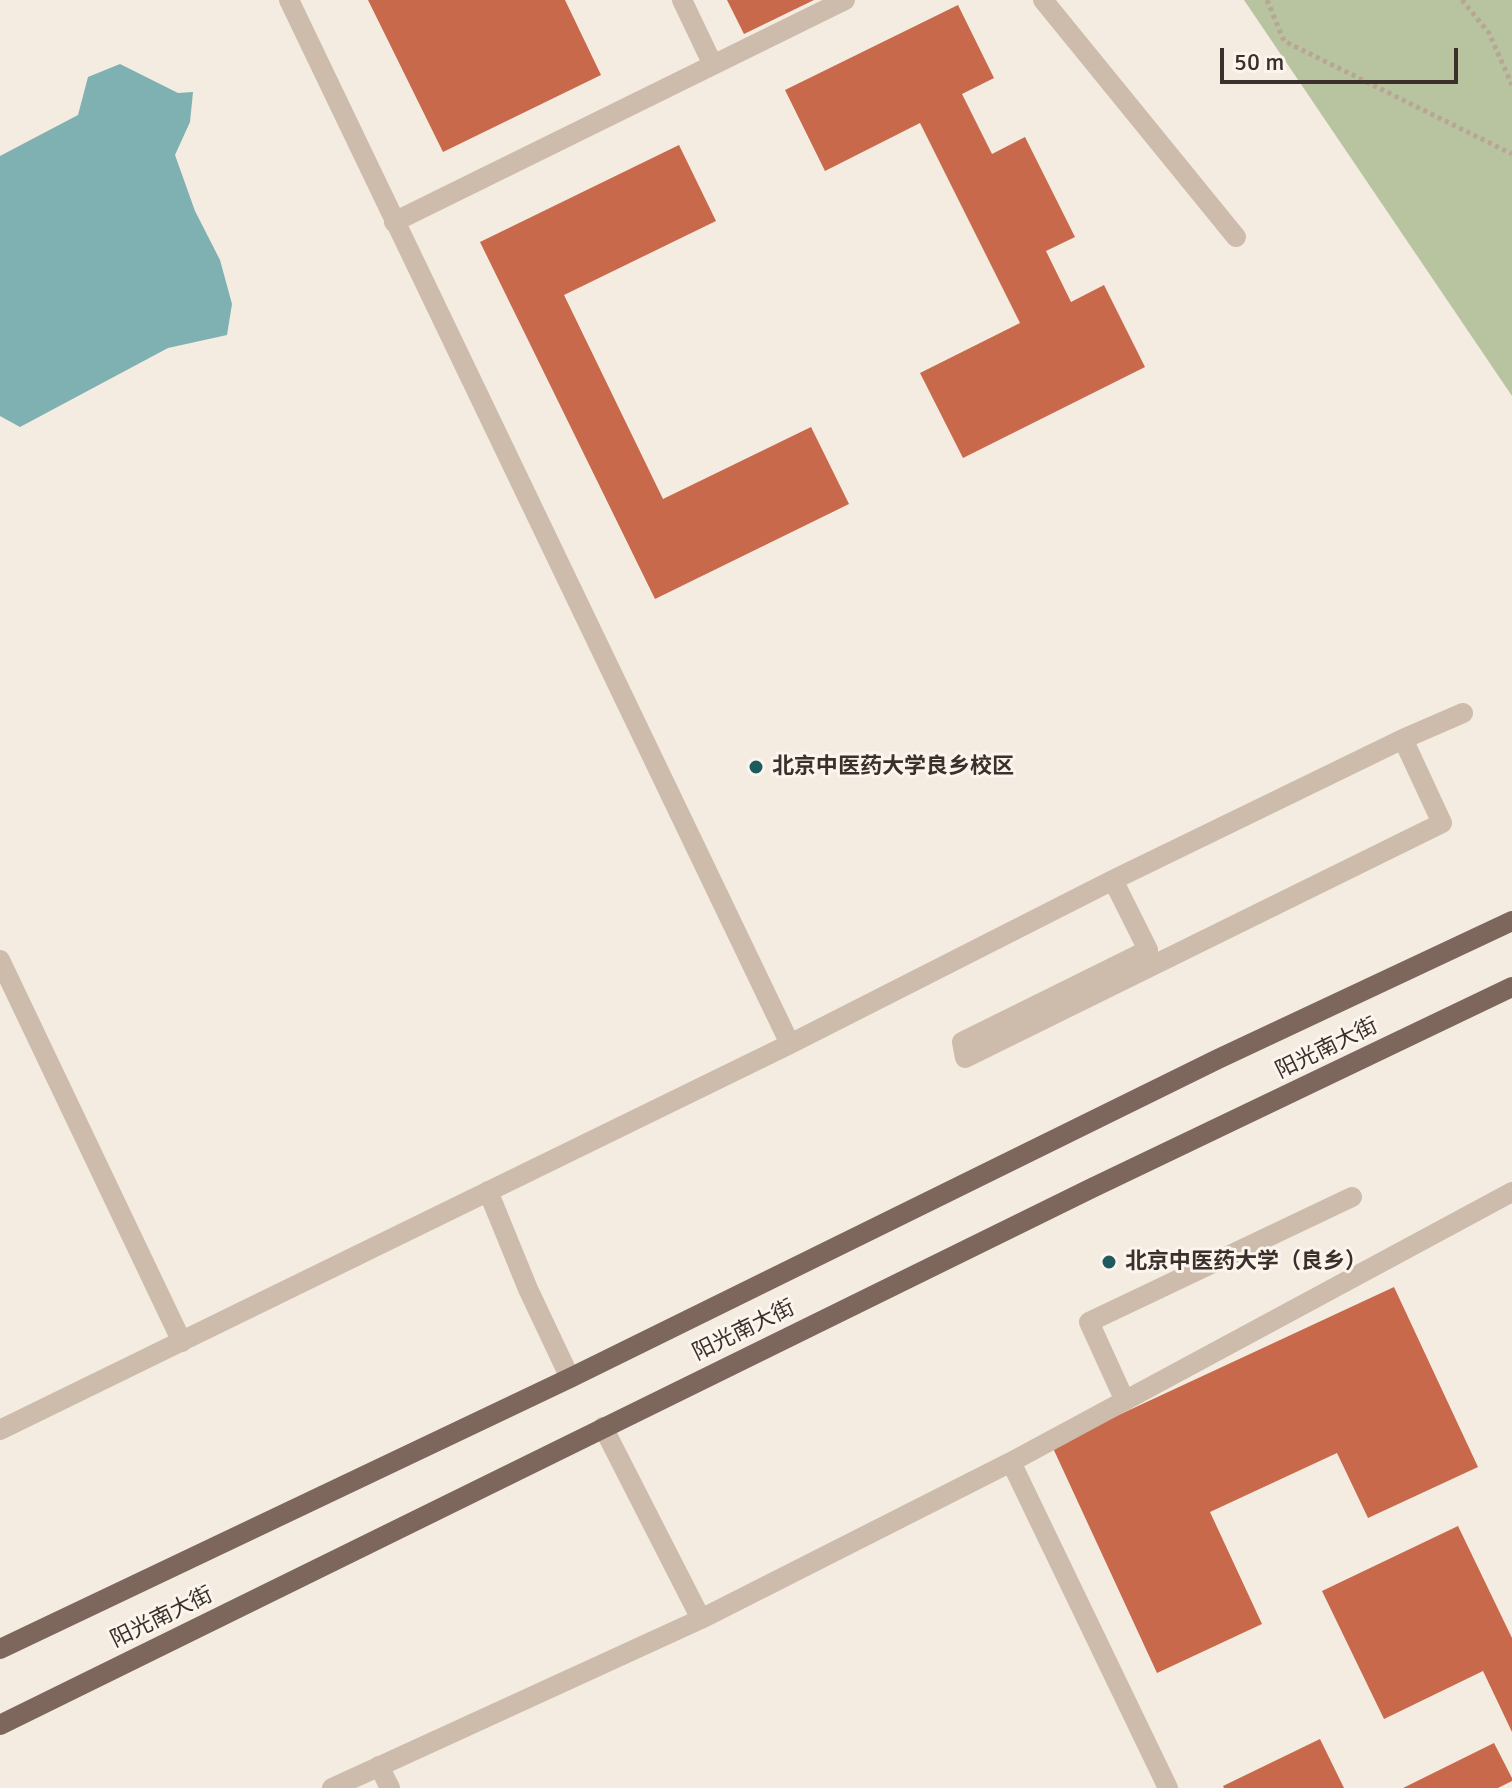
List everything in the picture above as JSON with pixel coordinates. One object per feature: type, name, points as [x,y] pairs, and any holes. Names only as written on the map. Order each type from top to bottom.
[{"type":"main road","name":"阳光南大街","points":[[0,1649],[570,1378],[1218,1059],[1512,921]]},
{"type":"main road","name":"阳光南大街","points":[[0,1725],[1092,1188],[1512,987]]},
{"type":"street","points":[[289,0],[790,1044]]},
{"type":"street","points":[[682,0],[713,65]]},
{"type":"street","points":[[394,222],[845,0]]},
{"type":"street","points":[[1043,0],[1236,237]]},
{"type":"street","points":[[0,1430],[790,1044],[1113,880],[1463,713]]},
{"type":"street","points":[[1113,880],[1148,950],[962,1042],[965,1058],[1442,823],[1403,739]]},
{"type":"street","points":[[0,960],[182,1342]]},
{"type":"street","points":[[488,1191],[528,1289],[570,1378]]},
{"type":"street","points":[[332,1788],[701,1619],[1011,1462],[1512,1192]]},
{"type":"street","points":[[1125,1401],[1089,1322],[1352,1197]]},
{"type":"street","points":[[603,1427],[701,1619]]},
{"type":"street","points":[[1011,1462],[1168,1788]]},
{"type":"street","points":[[379,1766],[390,1788]]},
{"type":"path","points":[[1267,0],[1284,41],[1512,154]]},
{"type":"path","points":[[1462,0],[1489,33],[1512,85]]},
{"type":"green space","points":[[1244,0],[1512,0],[1512,396]]},
{"type":"water","points":[[120,64],[178,93],[193,92],[190,122],[175,155],[195,211],[220,260],[232,304],[227,335],[168,348],[20,427],[0,416],[0,156],[78,115],[88,77]]},
{"type":"building","points":[[368,0],[565,0],[601,75],[443,152]]},
{"type":"building","points":[[727,0],[814,0],[744,34]]},
{"type":"building","points":[[958,5],[994,78],[962,94],[992,154],[1025,137],[1075,237],[1046,251],[1071,302],[1104,285],[1145,367],[963,458],[920,373],[1020,323],[920,123],[825,171],[785,90]]},
{"type":"building","points":[[679,145],[716,221],[564,295],[663,499],[811,427],[849,504],[655,599],[480,242]]},
{"type":"building","points":[[1394,1287],[1478,1467],[1368,1518],[1337,1453],[1210,1512],[1262,1624],[1157,1673],[1052,1446]]},
{"type":"building","points":[[1458,1526],[1512,1638],[1512,1732],[1483,1671],[1384,1719],[1322,1591]]},
{"type":"building","points":[[1320,1739],[1344,1788],[1223,1786]]},
{"type":"building","points":[[1494,1743],[1512,1778],[1512,1781],[1498,1788],[1403,1788]]},
{"type":"place","name":"北京中医药大学良乡校区","points":[[756,767]]},
{"type":"place","name":"北京中医药大学（良乡）","points":[[1109,1262]]}]
